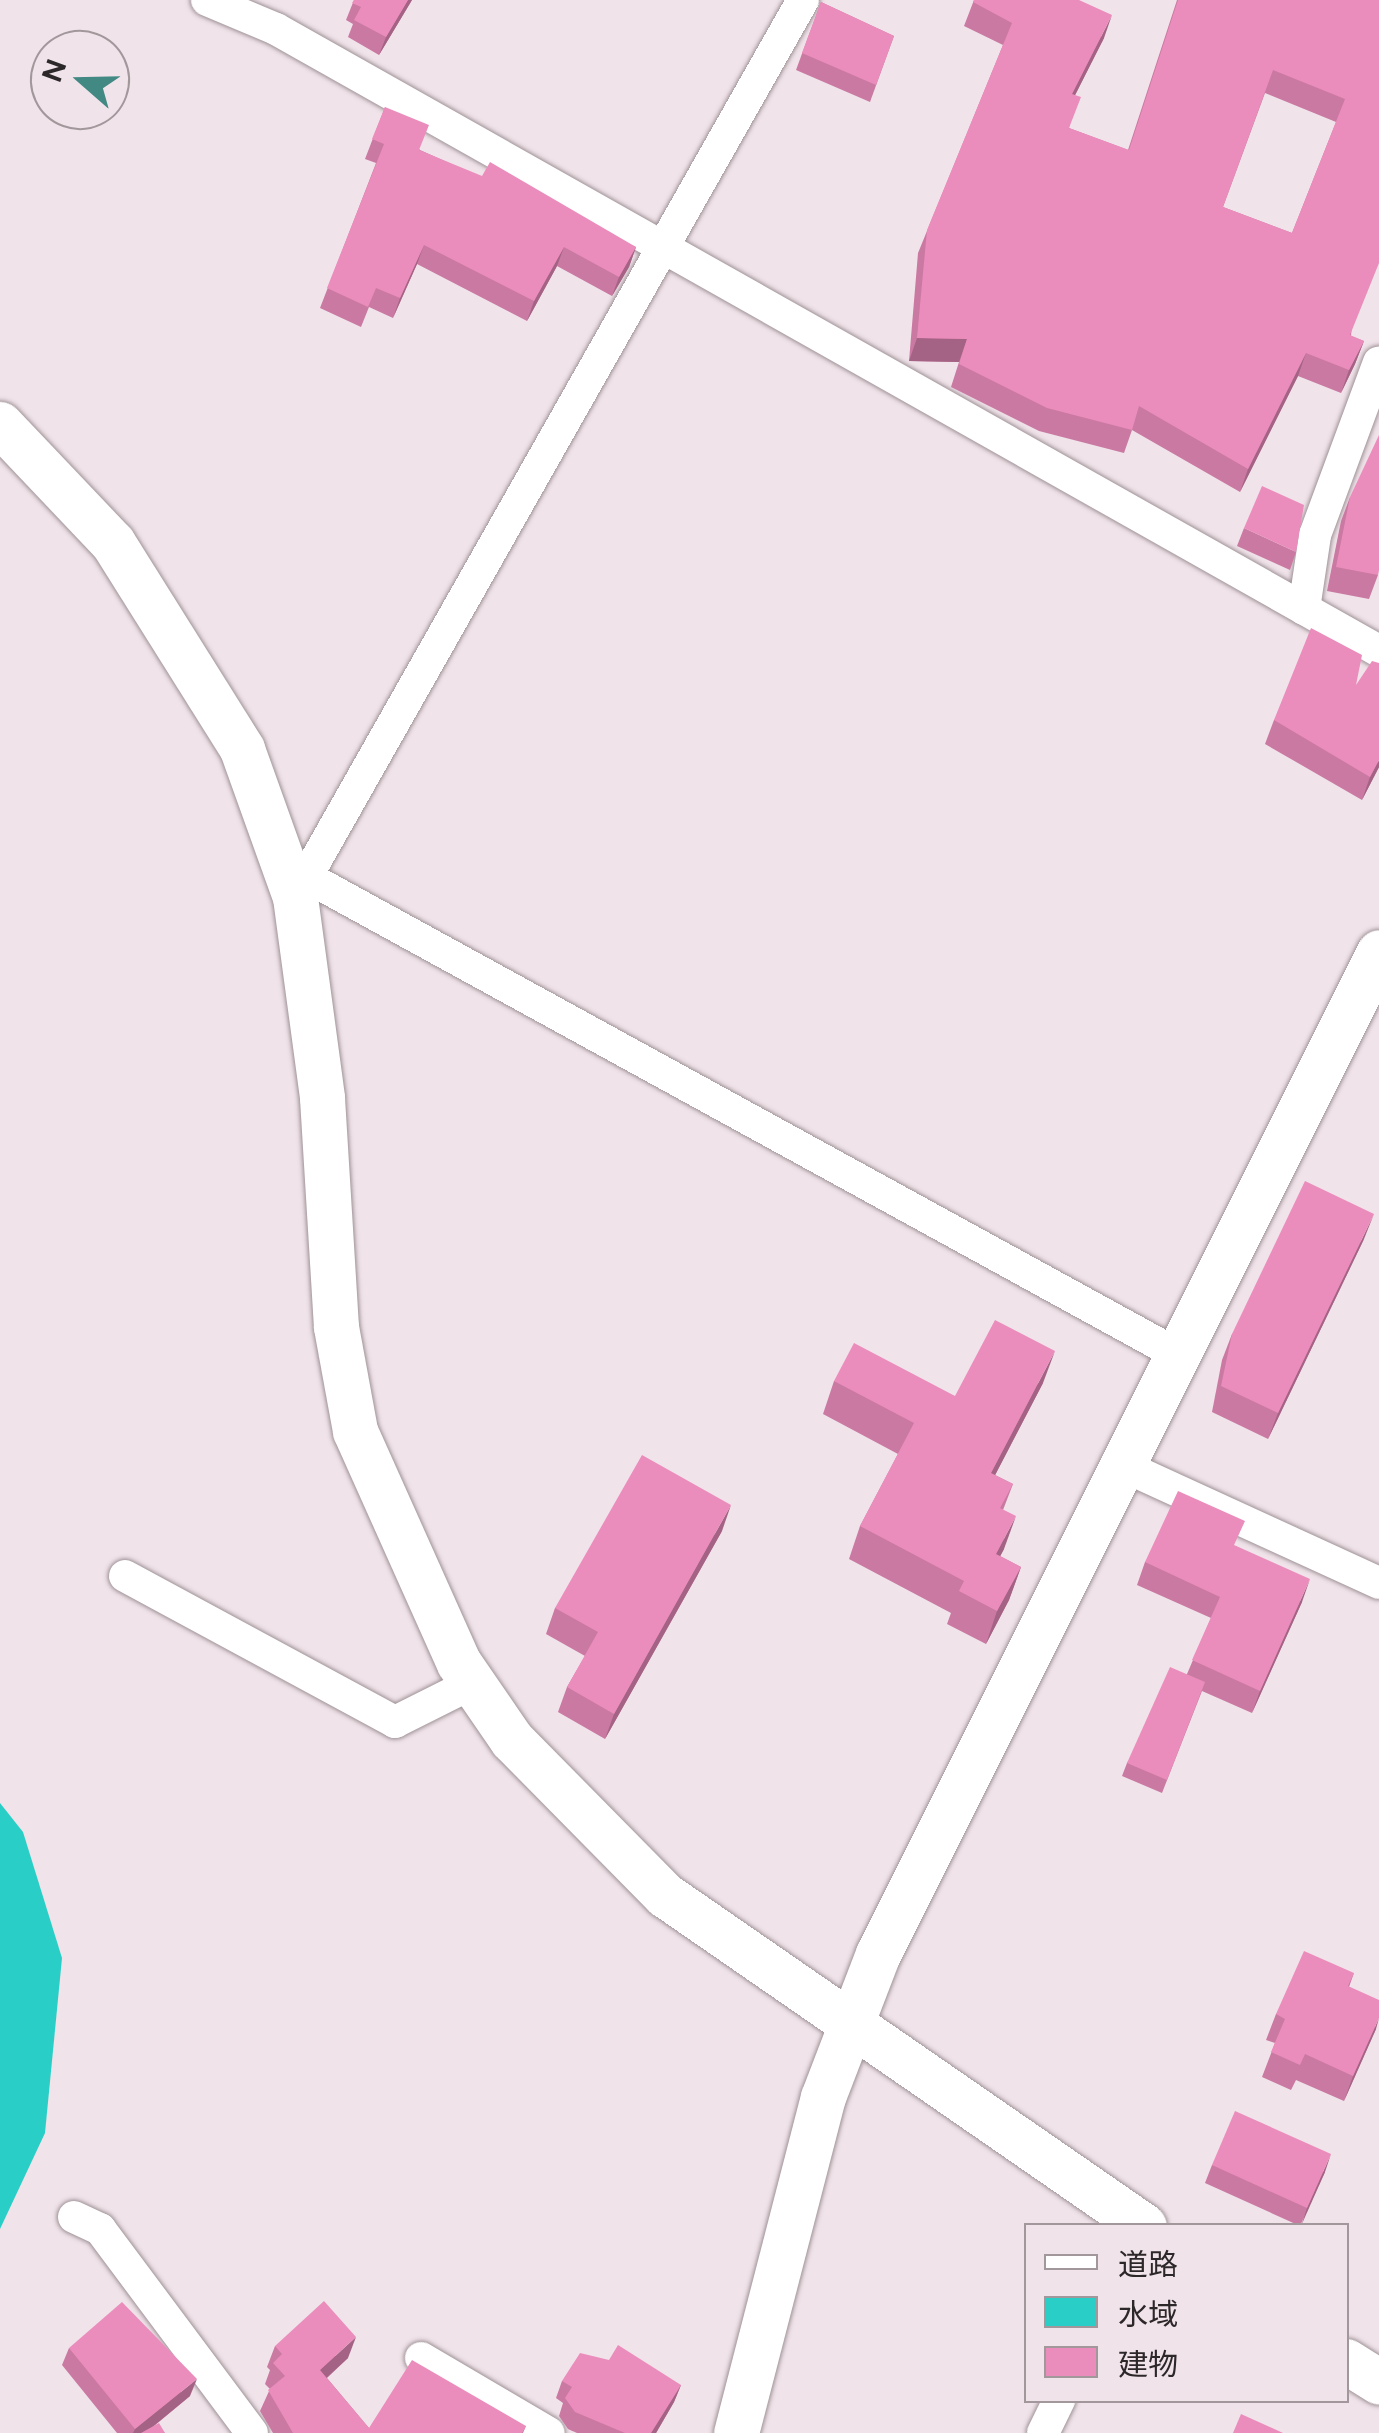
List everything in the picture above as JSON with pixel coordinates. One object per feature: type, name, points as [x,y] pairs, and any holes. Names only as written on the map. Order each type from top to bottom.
[{"type":"street","points":[[207,0],[276,29],[660,253],[1379,651]]},
{"type":"street","points":[[301,887],[803,0]]},
{"type":"street","points":[[1304,609],[1315,535],[1379,362]]},
{"type":"street","points":[[0,424],[114,543],[242,749],[301,887],[322,1098],[336,1327],[355,1431],[404,1556],[472,1683],[512,1740],[665,1895],[850,2019],[1140,2223]]},
{"type":"street","points":[[301,887],[1173,1352]]},
{"type":"street","points":[[736,2433],[753,2340],[850,2019],[1117,1463],[1379,952]]},
{"type":"street","points":[[1117,1463],[1379,1583]]},
{"type":"street","points":[[125,1576],[396,1722],[472,1683]]},
{"type":"street","points":[[74,2217],[100,2229],[252,2433]]},
{"type":"street","points":[[421,2358],[549,2433]]},
{"type":"street","points":[[1349,2362],[1379,2382]]},
{"type":"street","points":[[1043,2433],[1058,2403]]},
{"type":"water","points":[[0,1803],[23,1832],[62,1958],[45,2133],[0,2229]]},
{"type":"building","points":[[408,0],[386,37],[354,20],[361,7],[352,3]]},
{"type":"building","points":[[1079,0],[1112,15],[1072,94],[1081,97],[1069,128],[1129,150],[1178,0],[1379,0],[1379,263],[1350,335],[1364,341],[1349,370],[1306,353],[1248,469],[1139,406],[1132,430],[1047,408],[959,364],[967,339],[917,338],[927,230],[1012,23],[973,2]],"holes":[[[1273,70],[1345,99],[1292,233],[1223,207]]]},
{"type":"building","points":[[821,2],[894,36],[876,85],[802,53]]},
{"type":"building","points":[[385,107],[429,125],[419,150],[482,176],[490,162],[636,247],[619,277],[564,247],[534,301],[424,245],[400,298],[376,288],[368,307],[327,288],[384,144],[372,139]]},
{"type":"building","points":[[1379,435],[1378,575],[1336,567],[1350,497]]},
{"type":"building","points":[[1262,486],[1304,505],[1296,552],[1244,528]]},
{"type":"building","points":[[1311,628],[1362,655],[1356,685],[1372,661],[1379,663],[1379,760],[1370,777],[1274,720]]},
{"type":"building","points":[[1305,1181],[1374,1214],[1278,1413],[1221,1386],[1232,1334]]},
{"type":"building","points":[[995,1320],[1055,1351],[991,1473],[1013,1484],[1000,1508],[1016,1516],[996,1554],[1021,1567],[997,1611],[959,1591],[964,1581],[860,1526],[914,1423],[834,1381],[854,1343],[955,1396]]},
{"type":"building","points":[[642,1455],[731,1505],[614,1714],[567,1687],[598,1632],[555,1608]]},
{"type":"building","points":[[1178,1491],[1245,1521],[1234,1545],[1310,1579],[1260,1691],[1192,1660],[1220,1597],[1145,1562]]},
{"type":"building","points":[[1170,1667],[1205,1682],[1167,1780],[1127,1763]]},
{"type":"building","points":[[1304,1951],[1354,1973],[1348,1986],[1379,2000],[1379,2018],[1353,2076],[1305,2054],[1300,2065],[1271,2052],[1285,2019],[1276,2014]]},
{"type":"building","points":[[1235,2111],[1331,2154],[1307,2208],[1212,2165]]},
{"type":"building","points":[[324,2301],[356,2337],[320,2370],[369,2428],[412,2360],[526,2426],[522,2433],[293,2433],[268,2390],[285,2376],[273,2363],[282,2354],[275,2346]]},
{"type":"building","points":[[122,2302],[197,2379],[135,2429],[69,2348]]},
{"type":"building","points":[[618,2345],[681,2385],[651,2433],[625,2433],[575,2412],[565,2398],[572,2387],[562,2381],[580,2353],[609,2360]]},
{"type":"building","points":[[1241,2414],[1283,2433],[1233,2433]]},
{"type":"building","points":[[159,2423],[165,2433],[141,2433]]}]
